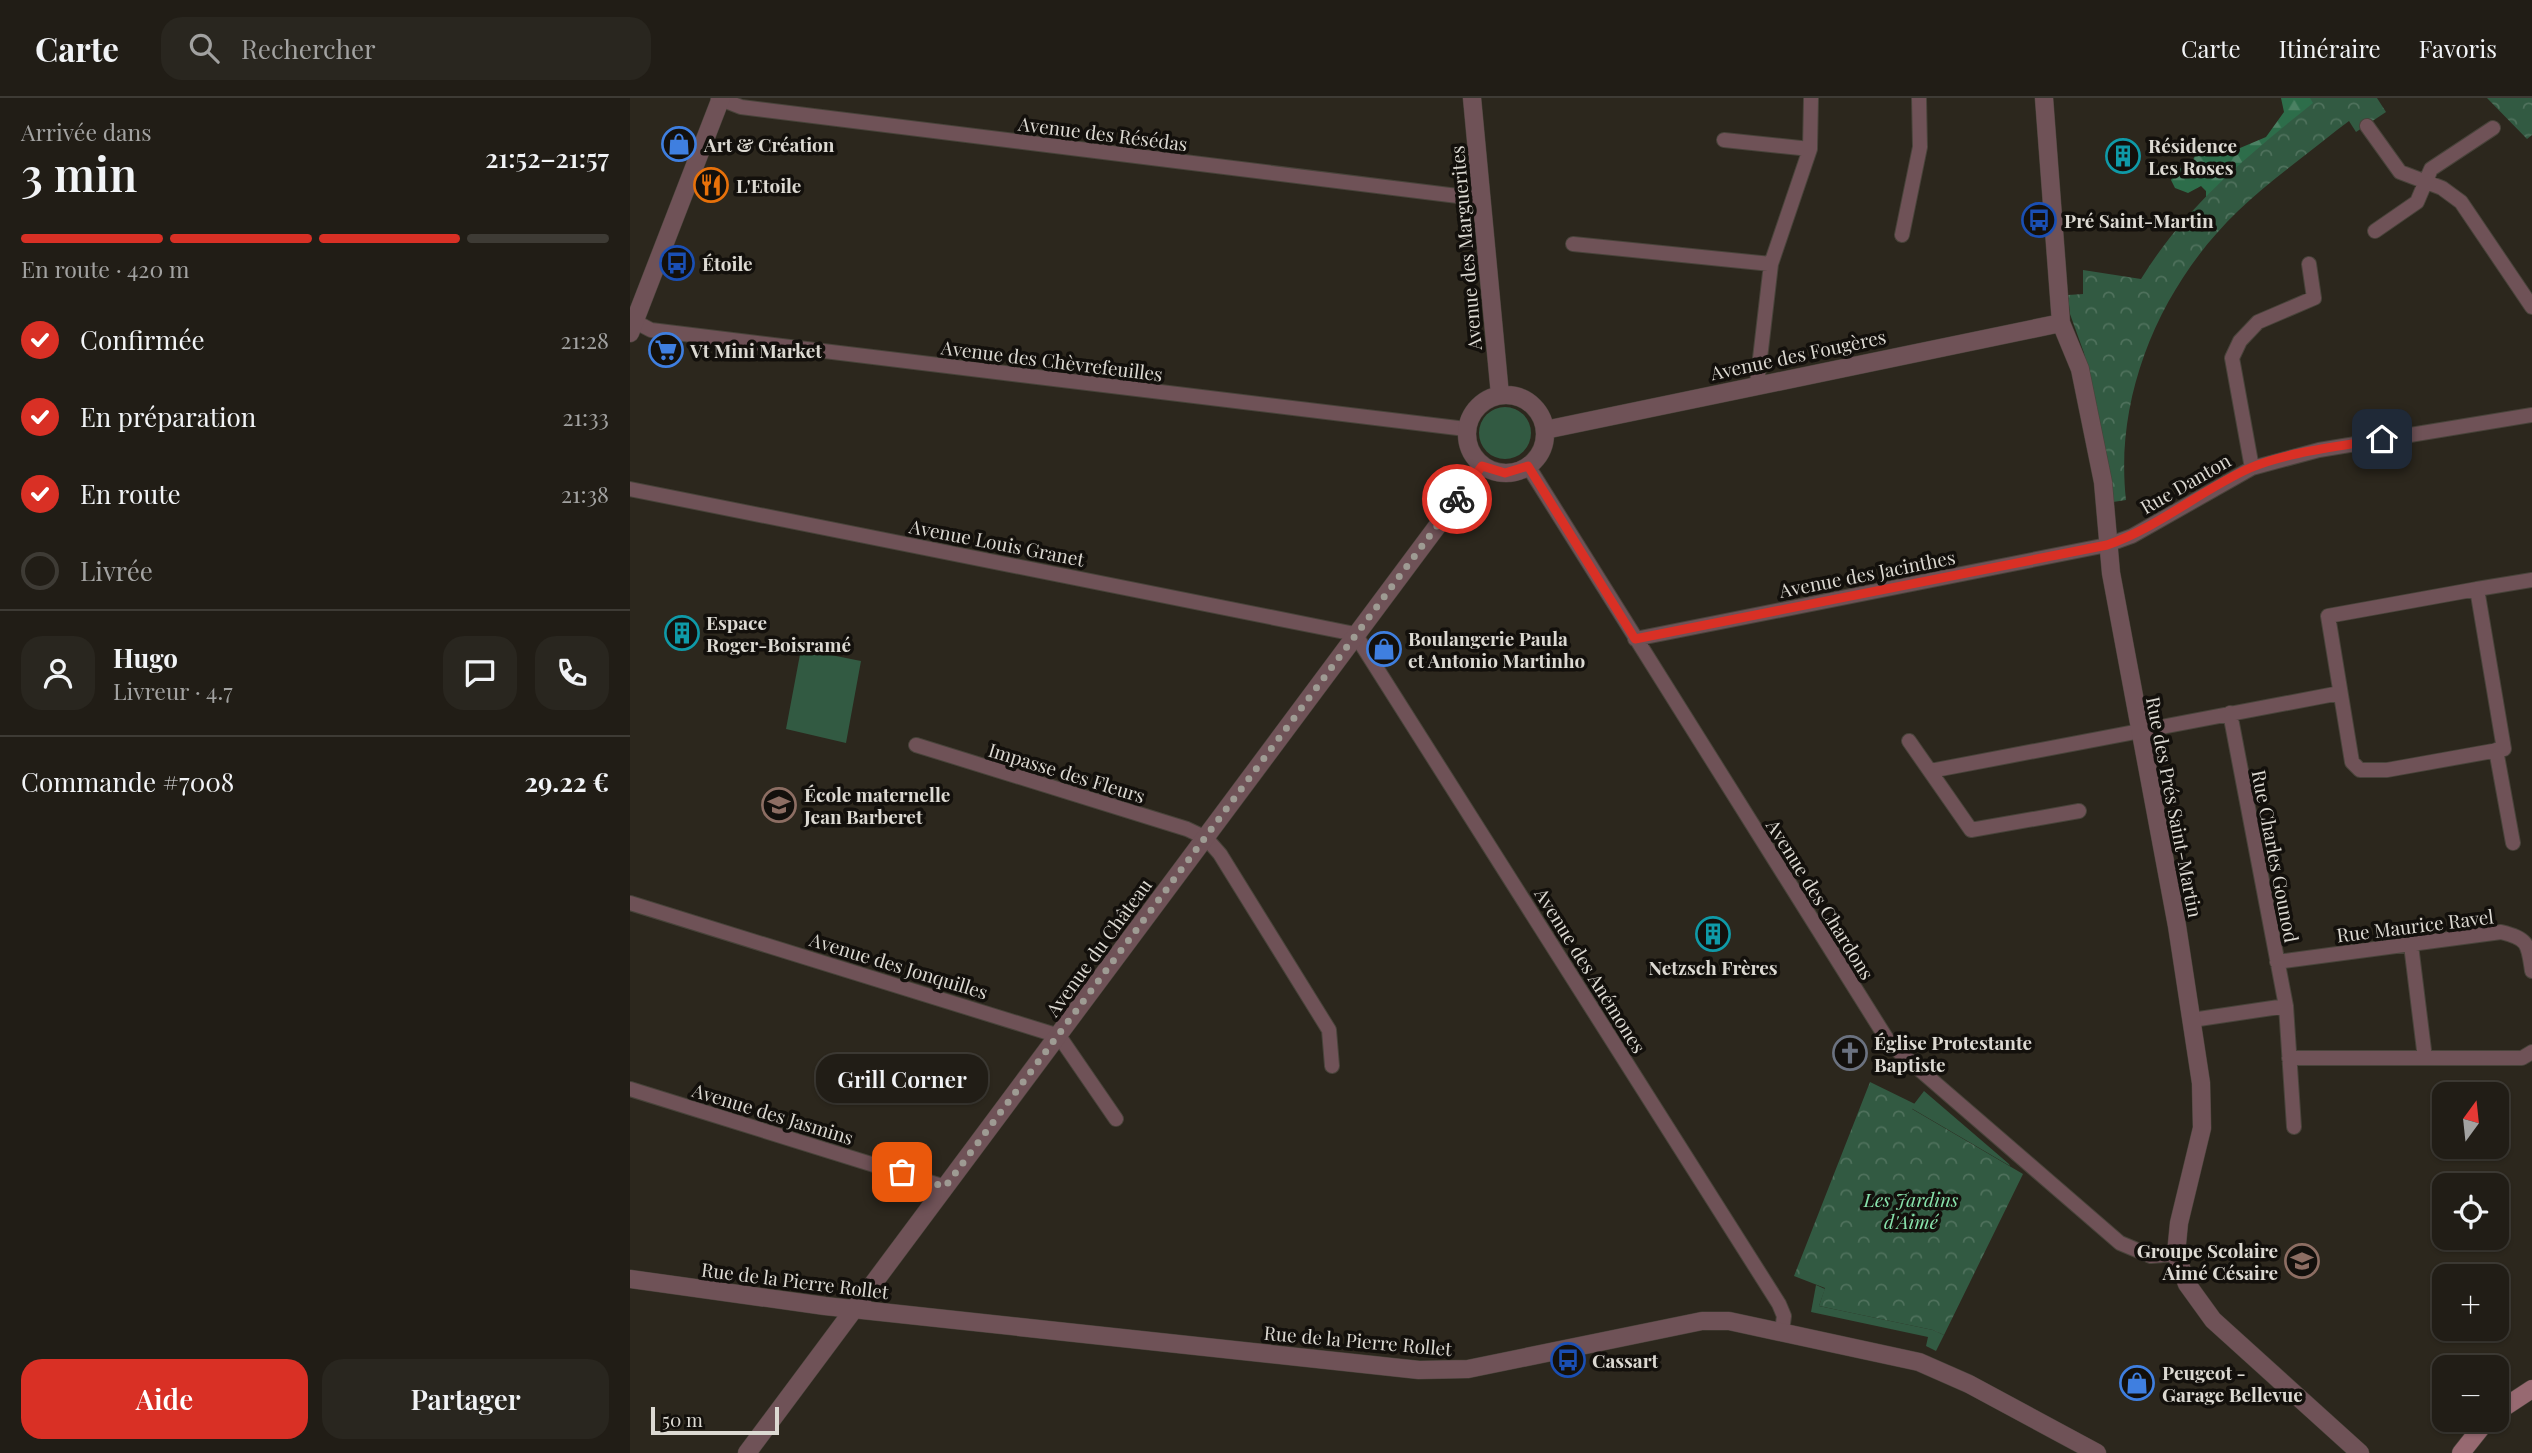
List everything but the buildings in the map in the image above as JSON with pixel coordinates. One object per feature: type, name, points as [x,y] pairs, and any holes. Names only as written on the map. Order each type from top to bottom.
[{"type":"main road","points":[[2509,1404],[2532,1389]]},
{"type":"main road","points":[[2461,1453],[2478,1432]]},
{"type":"street","name":"Avenue des Résédas","points":[[720,98],[741,107],[1482,199]]},
{"type":"street","points":[[631,325],[720,98]]},
{"type":"street","name":"Avenue des Marguerites","points":[[1472,98],[1500,395]]},
{"type":"street","points":[[1756,384],[1771,264],[1810,149],[1811,98]]},
{"type":"street","points":[[1902,235],[1920,147],[1919,98]]},
{"type":"street","name":"Rue des Prés Saint-Martin","points":[[2044,98],[2061,323],[2080,369],[2103,482],[2107,545],[2192,1020],[2203,1116],[2179,1223],[2176,1254],[2187,1284],[2213,1320],[2360,1453]]},
{"type":"street","points":[[2367,126],[2400,172],[2442,188],[2461,202],[2532,307]]},
{"type":"street","points":[[2375,231],[2417,202],[2431,169],[2493,128]]},
{"type":"street","points":[[1724,140],[1810,149]]},
{"type":"street","points":[[1573,244],[1771,264]]},
{"type":"street","points":[[2252,468],[2232,359],[2240,341],[2258,322],[2314,298],[2309,264]]},
{"type":"street","name":"Avenue des Fougères","points":[[1545,430],[1756,384],[2061,323]]},
{"type":"street","name":"Avenue des Chèvrefeuilles","points":[[631,325],[651,330],[1466,429]]},
{"type":"street","points":[[1500,395],[1513,395],[1535,407],[1545,430],[1542,451],[1528,466],[1505,473],[1482,466],[1469,450],[1466,429],[1478,406],[1500,395]]},
{"type":"street","name":"Rue Danton","points":[[2107,545],[2132,536],[2252,468],[2319,450],[2532,415]]},
{"type":"street","name":"Avenue du Château","points":[[747,1453],[1482,466]]},
{"type":"street","name":"Avenue des Chardons","points":[[1528,466],[1890,1044],[2120,1243],[2151,1256],[2176,1254]]},
{"type":"street","name":"Avenue Louis Granet","points":[[630,488],[1355,634]]},
{"type":"street","name":"Avenue des Jacinthes","points":[[1635,639],[2107,545]]},
{"type":"street","points":[[2477,589],[2503,729],[2504,749],[2378,771],[2360,770],[2352,762],[2328,616],[2477,589],[2532,580]]},
{"type":"street","name":"Avenue des Anémones","points":[[1355,634],[1779,1304],[1784,1316],[1782,1331]]},
{"type":"street","points":[[1930,771],[2138,729],[2340,694]]},
{"type":"street","name":"Rue Charles Gounod","points":[[2230,713],[2286,1006],[2294,1127]]},
{"type":"street","points":[[1909,741],[1971,831],[2079,811]]},
{"type":"street","name":"Impasse des Fleurs","points":[[916,745],[1187,829],[1206,838]]},
{"type":"street","points":[[2496,750],[2512,843]]},
{"type":"street","points":[[1206,838],[1220,854],[1329,1030],[1332,1066]]},
{"type":"street","name":"Avenue des Jonquilles","points":[[630,903],[1059,1035]]},
{"type":"street","name":"Rue Maurice Ravel","points":[[2277,962],[2501,932],[2519,936],[2528,946],[2532,971]]},
{"type":"street","points":[[2412,945],[2425,1058]]},
{"type":"street","points":[[2192,1020],[2286,1006]]},
{"type":"street","points":[[1059,1035],[1116,1119]]},
{"type":"street","points":[[2289,1058],[2522,1058],[2532,1052]]},
{"type":"street","name":"Avenue des Jasmins","points":[[630,1089],[945,1187]]},
{"type":"street","name":"Rue de la Pierre Rollet","points":[[630,1279],[855,1309],[1444,1371],[1468,1369],[1702,1321],[1729,1321],[1919,1362],[1969,1384],[2097,1453]]},
{"type":"green space","points":[[2281,98],[2347,98],[2206,198],[2206,191],[2201,186],[2188,193],[2175,188],[2171,180],[2176,171],[2193,160],[2201,142],[2240,148],[2266,137],[2284,112]]},
{"type":"green space","points":[[2310,98],[2377,98],[2386,112],[2356,132],[2349,121],[2274,180],[2238,211],[2211,240],[2187,272],[2166,306],[2136,381],[2124,460],[2126,500],[2113,502],[2084,353],[2070,314],[2068,295],[2083,294],[2083,270],[2141,279],[2198,205],[2241,163],[2313,103]]},
{"type":"green space","points":[[2487,98],[2532,98],[2532,135],[2527,139]]},
{"type":"green space","points":[[1505,407],[1515,409],[1523,415],[1529,423],[1529,443],[1523,451],[1515,457],[1505,459],[1495,457],[1487,451],[1481,443],[1479,433],[1481,423],[1487,415],[1495,409]]},
{"type":"green space","points":[[801,649],[861,661],[846,743],[786,729]]},
{"type":"green space","name":"Les Jardins d'Aimé","points":[[1870,1082],[1915,1104],[1912,1109],[2023,1174],[1944,1335],[1933,1330],[1819,1306],[1825,1288],[1794,1276]]},
{"type":"green space","points":[[1924,1091],[2009,1164],[2010,1166],[1911,1108]]},
{"type":"green space","points":[[1816,1285],[1825,1289],[1819,1306],[1933,1330],[1944,1335],[1936,1351],[1926,1346],[1928,1337],[1811,1312]]},
{"type":"way so far","points":[[902,1172],[945,1187],[1457,499]]},
{"type":"place","name":"Art & Création","points":[[679,144]]},
{"type":"place","name":"Résidence Les Roses","points":[[2123,156]]},
{"type":"place","name":"L'Etoile","points":[[711,185]]},
{"type":"place","name":"Pré Saint-Martin","points":[[2039,220]]},
{"type":"place","name":"Étoile","points":[[677,263]]},
{"type":"place","name":"Vt Mini Market","points":[[666,350]]},
{"type":"place","name":"Espace Roger-Boisramé","points":[[682,633]]},
{"type":"place","name":"Boulangerie Paula et Antonio Martinho","points":[[1384,649]]},
{"type":"place","name":"École maternelle Jean Barberet","points":[[779,805]]},
{"type":"place","name":"Netzsch Frères","points":[[1713,934]]},
{"type":"place","name":"Église Protestante Baptiste","points":[[1850,1053]]},
{"type":"place","name":"Grill Corner","points":[[902,1172]]},
{"type":"place","name":"Groupe Scolaire Aimé Césaire","points":[[2302,1261]]},
{"type":"place","name":"Cassart","points":[[1568,1360]]},
{"type":"place","name":"Peugeot - Garage Bellevue","points":[[2137,1383]]},
{"type":"route","points":[[1457,499],[1482,466],[1505,473],[1517,472],[1528,466],[1635,639],[2107,545],[2132,536],[2252,468],[2319,450],[2382,439]]}]
